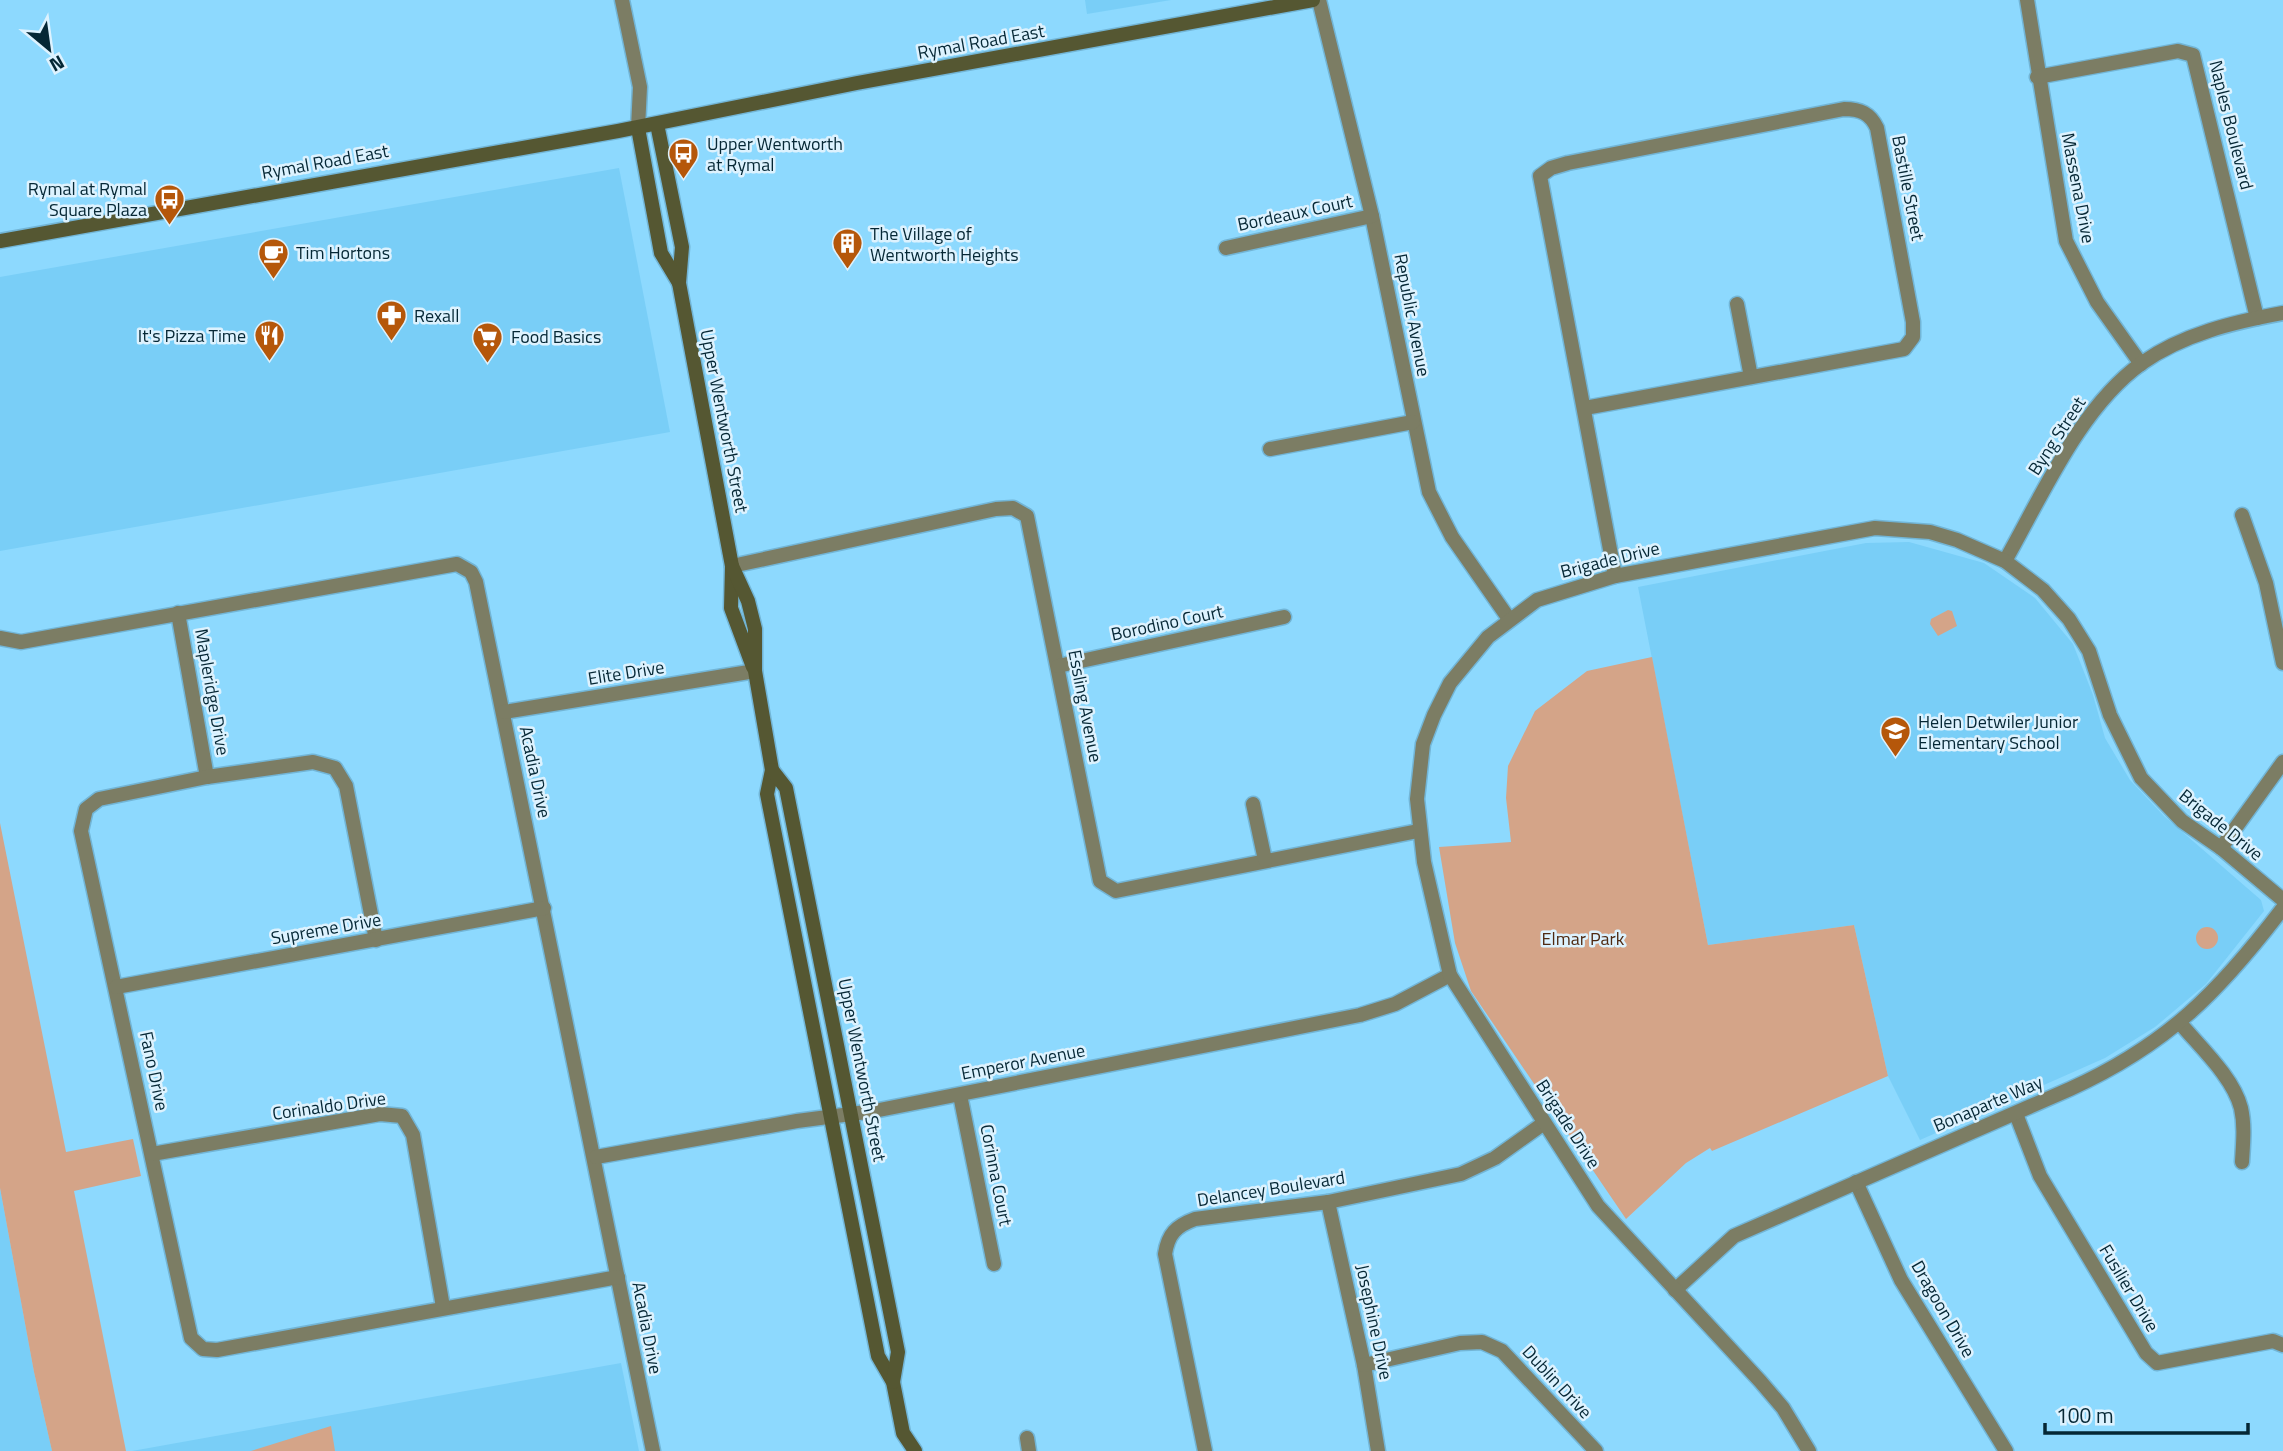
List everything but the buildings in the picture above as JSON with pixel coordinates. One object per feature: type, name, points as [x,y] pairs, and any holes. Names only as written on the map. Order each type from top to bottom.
[{"type":"main road","name":"Rymal Road East","points":[[0,241],[638,128],[857,83],[1313,0]]},
{"type":"main road","name":"Upper Wentworth Street","points":[[657,124],[682,247],[679,283],[732,566],[731,608],[755,671],[772,770],[767,794],[878,1356],[893,1382],[903,1433],[915,1451]]},
{"type":"main road","name":"Upper Wentworth Street","points":[[638,128],[661,253],[679,283]]},
{"type":"main road","name":"Upper Wentworth Street","points":[[772,770],[786,788],[852,1114],[898,1352],[893,1382]]},
{"type":"main road","name":"Upper Wentworth Street","points":[[899,1451],[903,1433]]},
{"type":"street","name":"Upper Wentworth Street","points":[[622,0],[640,94],[638,128]]},
{"type":"street","name":"Republic Avenue","points":[[1319,0],[1372,216],[1429,492],[1440,515],[1509,619]]},
{"type":"street","name":"Massena Drive","points":[[2027,0],[2037,77],[2066,241],[2097,302],[2141,364]]},
{"type":"street","name":"Naples Boulevard","points":[[2037,77],[2178,51],[2193,55],[2257,318]]},
{"type":"street","points":[[640,94],[657,124]]},
{"type":"street","name":"Bastille Street","points":[[1585,408],[1904,349],[1913,337],[1910,309],[1877,128],[1873,119],[1858,109],[1568,163],[1551,168],[1540,176],[1615,576]]},
{"type":"street","name":"Bordeaux Court","points":[[1226,248],[1372,216]]},
{"type":"street","points":[[1738,304],[1751,377]]},
{"type":"street","name":"Byng Street","points":[[2005,561],[2088,419],[2112,391],[2141,364],[2191,337],[2283,313]]},
{"type":"street","points":[[1270,449],[1413,422]]},
{"type":"street","name":"Essling Avenue","points":[[732,566],[1013,508],[1027,516],[1032,530],[1100,881],[1116,891],[1418,831]]},
{"type":"street","points":[[2242,515],[2266,583],[2283,663]]},
{"type":"street","name":"Brigade Drive","points":[[1810,1451],[1783,1408],[1612,1225],[1450,975],[1418,831],[1417,799],[1423,744],[1450,683],[1469,658],[1509,619],[1537,600],[1615,576],[1875,528],[1930,532],[2005,561],[2043,590],[2069,619],[2089,651],[2110,715],[2141,778],[2182,821],[2221,848],[2283,900]]},
{"type":"street","name":"Acadia Drive","points":[[0,638],[21,642],[457,564],[471,572],[476,582],[596,1157],[653,1451]]},
{"type":"street","name":"Mapleridge Drive","points":[[178,613],[207,777]]},
{"type":"street","name":"Borodino Court","points":[[1058,666],[1284,617]]},
{"type":"street","name":"Elite Drive","points":[[503,712],[755,671]]},
{"type":"street","name":"Fano Drive","points":[[376,940],[346,786],[335,768],[313,762],[207,777],[99,799],[86,809],[81,831],[191,1338],[203,1349],[218,1350],[618,1277]]},
{"type":"street","points":[[2221,848],[2283,762]]},
{"type":"street","points":[[1252,804],[1265,860]]},
{"type":"street","name":"Supreme Drive","points":[[116,987],[544,908]]},
{"type":"street","name":"Bonaparte Way","points":[[1675,1290],[1734,1236],[2113,1070],[2153,1045],[2180,1023],[2235,967],[2283,908]]},
{"type":"street","name":"Emperor Avenue","points":[[596,1157],[960,1095],[1360,1015],[1395,1004],[1450,975]]},
{"type":"street","points":[[2180,1023],[2231,1086],[2240,1105],[2244,1126],[2242,1162]]},
{"type":"street","name":"Corinna Court","points":[[960,1095],[995,1264]]},
{"type":"street","name":"Corinaldo Drive","points":[[152,1154],[380,1114],[402,1116],[413,1135],[443,1307]]},
{"type":"street","name":"Fusilier Drive","points":[[2016,1114],[2045,1185],[2146,1353],[2157,1363],[2273,1341],[2283,1345]]},
{"type":"street","name":"Delancey Boulevard","points":[[1205,1451],[1165,1254],[1168,1237],[1182,1224],[1195,1219],[1328,1202],[1461,1174],[1496,1158],[1544,1123]]},
{"type":"street","name":"Dragoon Drive","points":[[1856,1182],[1901,1280],[2006,1451]]},
{"type":"street","name":"Josephine Drive","points":[[1328,1202],[1364,1365],[1378,1451]]},
{"type":"street","name":"Dublin Drive","points":[[1364,1365],[1460,1343],[1482,1342],[1502,1351],[1596,1451]]},
{"type":"shaded area","points":[[1085,0],[1171,0],[1087,14]]},
{"type":"shaded area","points":[[619,168],[670,432],[0,551],[0,277]]},
{"type":"shaded area","name":"Helen Detwiler Junior Elementary School","points":[[1909,542],[1984,563],[2035,598],[2073,644],[2093,695],[2105,738],[2130,780],[2164,816],[2261,900],[2264,911],[2206,984],[2155,1027],[2105,1058],[1920,1140],[1888,1076],[1854,925],[1708,945],[1638,587],[1866,543]]},
{"type":"shaded area","points":[[0,1188],[34,1372],[52,1451],[0,1451]]},
{"type":"shaded area","points":[[621,1363],[639,1451],[132,1451]]},
{"type":"green space","points":[[1948,610],[1952,611],[1957,626],[1938,636],[1930,624],[1931,619]]},
{"type":"green space","name":"Elmar Park","points":[[1652,657],[1708,945],[1854,925],[1888,1076],[1712,1151],[1710,1148],[1686,1163],[1626,1219],[1471,991],[1455,943],[1439,847],[1511,842],[1506,798],[1508,766],[1535,711],[1587,671]]},
{"type":"green space","points":[[0,823],[66,1152],[133,1139],[141,1176],[74,1191],[126,1451],[52,1451],[34,1372],[0,1188]]},
{"type":"green space","points":[[2207,927],[2215,930],[2218,938],[2215,946],[2207,949],[2199,946],[2196,938],[2199,930]]},
{"type":"green space","points":[[331,1426],[335,1451],[251,1451]]},
{"type":"place","name":"Upper Wentworth at Rymal","points":[[684,181]]},
{"type":"place","name":"Rymal at Rymal Square Plaza","points":[[170,226]]},
{"type":"place","name":"The Village of Wentworth Heights","points":[[847,271]]},
{"type":"place","name":"Tim Hortons","points":[[273,280]]},
{"type":"place","name":"Rexall","points":[[391,343]]},
{"type":"place","name":"It's Pizza Time","points":[[269,363]]},
{"type":"place","name":"Food Basics","points":[[488,364]]},
{"type":"place","name":"Helen Detwiler Junior Elementary School","points":[[1895,759]]}]
